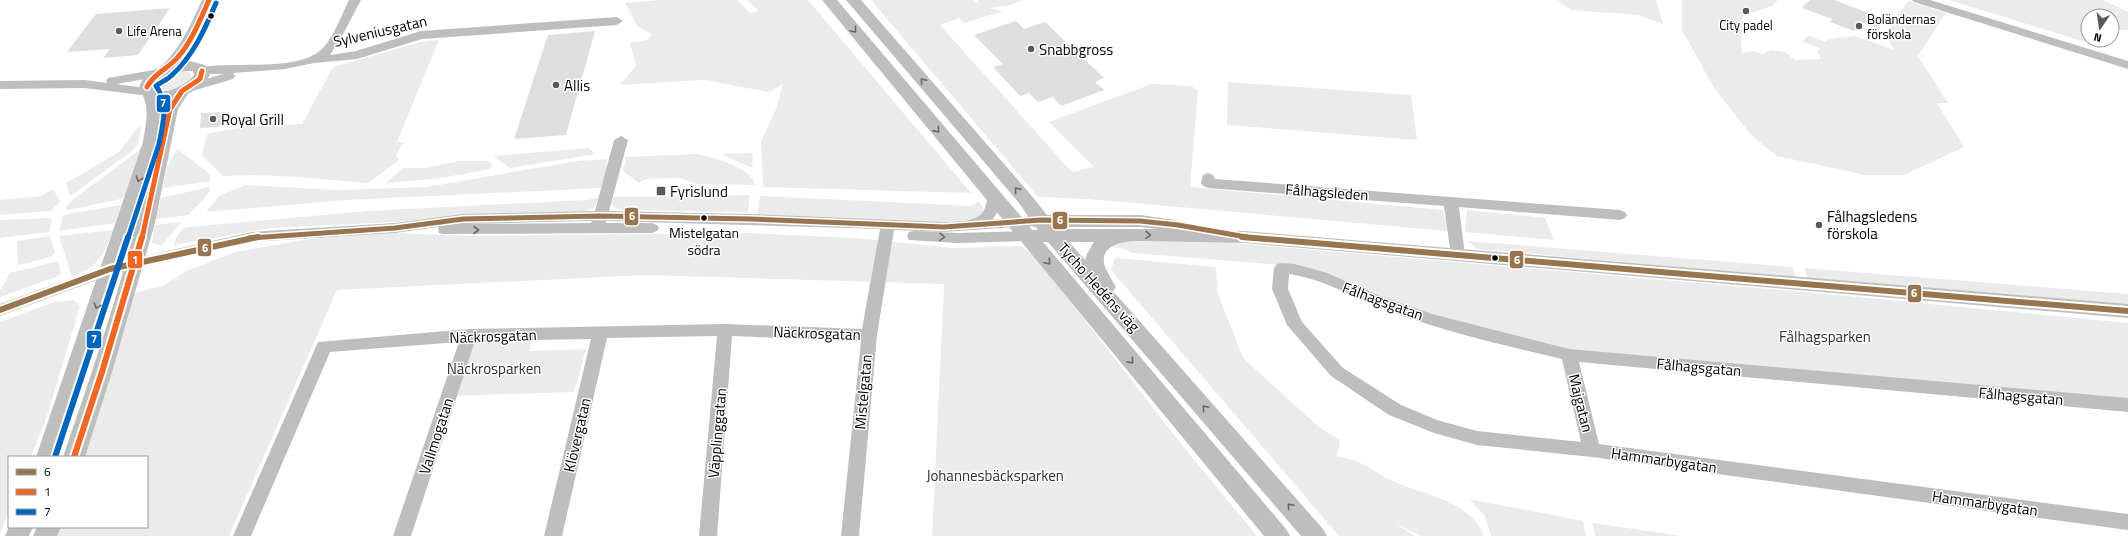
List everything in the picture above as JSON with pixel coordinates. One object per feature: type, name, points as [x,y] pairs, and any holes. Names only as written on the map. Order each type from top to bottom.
[{"type":"main road","points":[[47,456],[151,142],[156,113],[150,93],[147,89],[149,82],[178,57],[195,32],[209,0]]},
{"type":"main road","name":"Tycho Hedéns väg","points":[[829,0],[1278,536]]},
{"type":"main road","name":"Tycho Hedéns väg","points":[[853,0],[1020,193],[1046,228],[1315,536]]},
{"type":"main road","points":[[74,456],[136,263],[162,152],[170,109],[185,90],[200,79],[195,32]]},
{"type":"main road","points":[[162,72],[182,66],[198,69]]},
{"type":"main road","points":[[150,93],[165,95],[185,90]]},
{"type":"main road","points":[[1020,229],[1140,221],[1178,225],[1244,237]]},
{"type":"main road","points":[[1046,228],[1119,235],[1244,237],[2128,311]]},
{"type":"main road","points":[[1117,308],[1094,264],[1095,258],[1103,243],[1119,235]]},
{"type":"street","name":"Sylveniusgatan","points":[[316,60],[326,53],[356,0]]},
{"type":"street","points":[[1918,0],[2128,65]]},
{"type":"street","name":"Sylveniusgatan","points":[[198,69],[300,64],[316,60],[357,55],[422,36],[617,21]]},
{"type":"street","name":"Sylveniusgatan","points":[[185,90],[261,67]]},
{"type":"street","points":[[0,85],[85,84],[162,72]]},
{"type":"street","points":[[85,84],[150,93]]},
{"type":"street","points":[[599,222],[621,140]]},
{"type":"street","name":"Fålhagsleden","points":[[1208,178],[1208,183],[1620,215]]},
{"type":"street","points":[[968,225],[989,217],[992,211],[994,198]]},
{"type":"street","points":[[1450,202],[1458,255]]},
{"type":"street","points":[[0,310],[110,270],[252,237],[395,228],[475,230],[599,222],[887,230],[968,225],[1020,229]]},
{"type":"street","points":[[887,230],[958,238],[1020,229]]},
{"type":"street","name":"Mistelgatan","points":[[850,536],[869,335],[887,230]]},
{"type":"street","name":"Fålhagsgatan","points":[[1282,268],[1300,269],[1385,304],[1482,334],[1569,355],[2128,405]]},
{"type":"street","name":"Hammarbygatan","points":[[1282,268],[1280,289],[1296,325],[1337,372],[1395,410],[1434,426],[1478,438],[1592,450],[2128,522]]},
{"type":"street","name":"Näckrosgatan","points":[[242,536],[324,346],[469,335],[725,330],[869,335]]},
{"type":"street","name":"Väpplinggatan","points":[[708,536],[725,330]]},
{"type":"street","name":"Klövergatan","points":[[553,536],[600,333]]},
{"type":"street","name":"Vallmogatan","points":[[402,536],[469,335]]},
{"type":"street","name":"Majgatan","points":[[1569,355],[1592,450]]},
{"type":"green space","points":[[661,0],[737,0],[750,13],[759,11],[747,0],[808,0],[971,193],[763,187],[761,141],[776,109],[783,84],[770,92],[704,80],[620,85],[636,66],[630,43],[648,40],[652,34],[638,27],[625,3]]},
{"type":"green space","points":[[871,0],[973,0],[980,4],[977,0],[1022,0],[1011,5],[989,8],[1004,11],[964,23],[959,18],[940,25],[1072,172],[1094,167],[1049,122],[1152,84],[1191,86],[1198,90],[1190,187],[1443,210],[1448,231],[1088,199],[1038,197]]},
{"type":"green space","points":[[1557,0],[1656,0],[1663,24],[1639,15],[1571,10]]},
{"type":"green space","points":[[1682,0],[1778,0],[1772,6],[1743,16],[1741,43],[1742,53],[1752,51],[1763,54],[1771,50],[1785,52],[1795,60],[1821,59],[1818,51],[1820,48],[1803,42],[1808,35],[1825,42],[1828,39],[1855,36],[1894,50],[1885,35],[1908,1],[1946,13],[1918,56],[1948,103],[1937,103],[1964,147],[1904,175],[1865,175],[1777,156],[1752,136],[1714,88],[1682,30]]},
{"type":"green space","points":[[1949,0],[2103,0],[2120,8],[2080,8],[2080,40]]},
{"type":"green space","points":[[2120,8],[2128,12],[2128,30],[2120,30]]},
{"type":"green space","points":[[439,40],[397,142],[404,142],[396,155],[399,160],[371,181],[366,183],[277,176],[223,176],[202,155],[207,134],[243,127],[302,124],[333,67],[421,42]]},
{"type":"green space","points":[[171,72],[188,72],[192,76],[186,84],[181,87],[164,90],[155,87],[156,81]]},
{"type":"green space","points":[[1228,82],[1411,95],[1417,140],[1227,125]]},
{"type":"green space","points":[[141,124],[139,143],[132,151],[70,196],[66,183],[119,152]]},
{"type":"green space","points":[[146,142],[128,192],[121,199],[68,210],[65,208],[72,200],[137,152]]},
{"type":"green space","points":[[589,148],[595,154],[510,168],[493,156]]},
{"type":"green space","points":[[177,149],[210,174],[210,181],[163,188],[167,167]]},
{"type":"green space","points":[[750,153],[753,155],[752,168],[721,154]]},
{"type":"green space","points":[[698,154],[731,164],[739,168],[747,173],[755,185],[696,184],[680,178],[646,179],[639,183],[623,171],[626,157]]},
{"type":"green space","points":[[607,159],[606,172],[601,188],[346,200],[206,212],[219,196],[245,185],[337,190],[427,187],[578,161]]},
{"type":"green space","points":[[459,161],[489,161],[492,164],[491,169],[435,179],[386,183],[403,168],[424,168]]},
{"type":"green space","points":[[209,187],[210,190],[204,199],[188,215],[156,219],[161,198]]},
{"type":"green space","points":[[53,189],[60,201],[51,211],[0,215],[0,200],[41,196]]},
{"type":"green space","points":[[750,195],[748,212],[622,210],[615,208],[612,203],[613,197]]},
{"type":"green space","points":[[760,196],[973,206],[978,201],[983,208],[983,213],[977,220],[934,222],[757,216]]},
{"type":"green space","points":[[598,198],[595,207],[580,213],[270,228],[174,245],[179,234],[183,229],[188,227],[368,211],[587,200]]},
{"type":"green space","points":[[121,205],[115,223],[59,231],[63,215]]},
{"type":"green space","points":[[1467,210],[1545,218],[1554,240],[1465,232]]},
{"type":"green space","points":[[49,218],[52,220],[49,232],[0,238],[0,220]]},
{"type":"green space","points":[[182,222],[161,246],[152,243],[155,225]]},
{"type":"green space","points":[[113,230],[103,254],[95,264],[72,277],[59,236]]},
{"type":"green space","name":"Johannesbäcksparken","points":[[393,233],[472,236],[747,233],[856,238],[954,248],[1021,246],[1034,256],[1053,279],[1182,445],[1257,536],[932,536],[944,284],[644,275],[337,290],[229,536],[55,536],[59,528],[148,528],[148,456],[84,456],[135,293],[165,285],[186,271],[235,252],[316,238]]},
{"type":"green space","points":[[50,236],[55,253],[50,257],[18,265],[17,241]]},
{"type":"green space","name":"Fålhagsparken","points":[[1121,241],[1232,243],[1816,293],[2128,323],[2128,405],[1569,355],[1482,334],[1300,269],[1299,264],[1282,265],[1132,253],[1122,248],[1111,247],[1112,245]]},
{"type":"green space","points":[[1468,241],[1792,267],[1796,277],[1477,249]]},
{"type":"green space","points":[[1115,258],[1216,267],[1218,294],[1243,358],[1319,427],[1340,440],[1337,457],[1354,460],[1395,482],[1458,507],[1478,524],[1484,536],[1421,536],[1395,523],[1415,536],[1339,536],[1111,270]]},
{"type":"green space","points":[[58,261],[61,273],[56,277],[0,297],[0,291],[10,273]]},
{"type":"green space","points":[[1804,268],[2128,294],[2128,304],[1808,278]]},
{"type":"green space","points":[[73,300],[80,306],[47,416],[31,456],[8,456],[8,513],[0,533],[0,322],[54,302]]},
{"type":"green space","name":"Näckrosparken","points":[[532,340],[529,351],[586,349],[574,392],[452,396],[470,341]]},
{"type":"green space","points":[[1469,499],[1583,521],[1586,536],[1491,536],[1485,516]]},
{"type":"green space","points":[[1593,523],[1682,536],[1595,536]]},
{"type":"building","name":"Boländernas förskola","points":[[1810,0],[1834,0],[1885,19],[1877,28],[1861,22],[1854,31],[1830,22],[1832,19],[1802,8]]},
{"type":"building","name":"Life Arena","points":[[170,8],[138,55],[103,58],[110,49],[67,52],[96,14]]},
{"type":"building","name":"Snabbgross","points":[[1016,21],[1024,29],[1045,22],[1104,78],[1095,82],[1104,90],[1061,106],[1053,97],[1038,102],[1029,93],[1020,96],[993,67],[1003,64],[974,35]]},
{"type":"building","name":"Allis","points":[[595,31],[566,135],[514,139],[548,35]]},
{"type":"building","name":"Royal Grill","points":[[229,112],[219,127],[200,128],[201,113]]},
{"type":"transit line","name":"1","points":[[147,87],[151,80],[169,67],[184,50],[194,34],[209,0]]},
{"type":"transit line","name":"7","points":[[55,456],[159,144],[164,106],[163,99],[156,86],[169,77],[186,60],[203,33],[216,3]]},
{"type":"transit line","name":"1","points":[[74,456],[102,372],[146,223],[170,109],[182,91],[200,79],[202,71]]},
{"type":"transit line","name":"6","points":[[0,310],[110,269],[252,237],[395,228],[463,219],[600,216],[751,219],[944,227],[1041,220],[1140,221],[1178,225],[1244,237],[2128,311]]},
{"type":"place","name":"City padel","points":[[1746,11]]},
{"type":"place","name":"Boländernas förskola","points":[[1859,26]]},
{"type":"place","name":"Life Arena","points":[[119,31]]},
{"type":"place","name":"Snabbgross","points":[[1031,49]]},
{"type":"place","name":"Allis","points":[[556,85]]},
{"type":"place","name":"Royal Grill","points":[[213,119]]},
{"type":"place","name":"Fyrislund","points":[[661,191]]},
{"type":"place","name":"Mistelgatan södra","points":[[704,218]]},
{"type":"place","name":"Fålhagsledens förskola","points":[[1819,225]]}]
